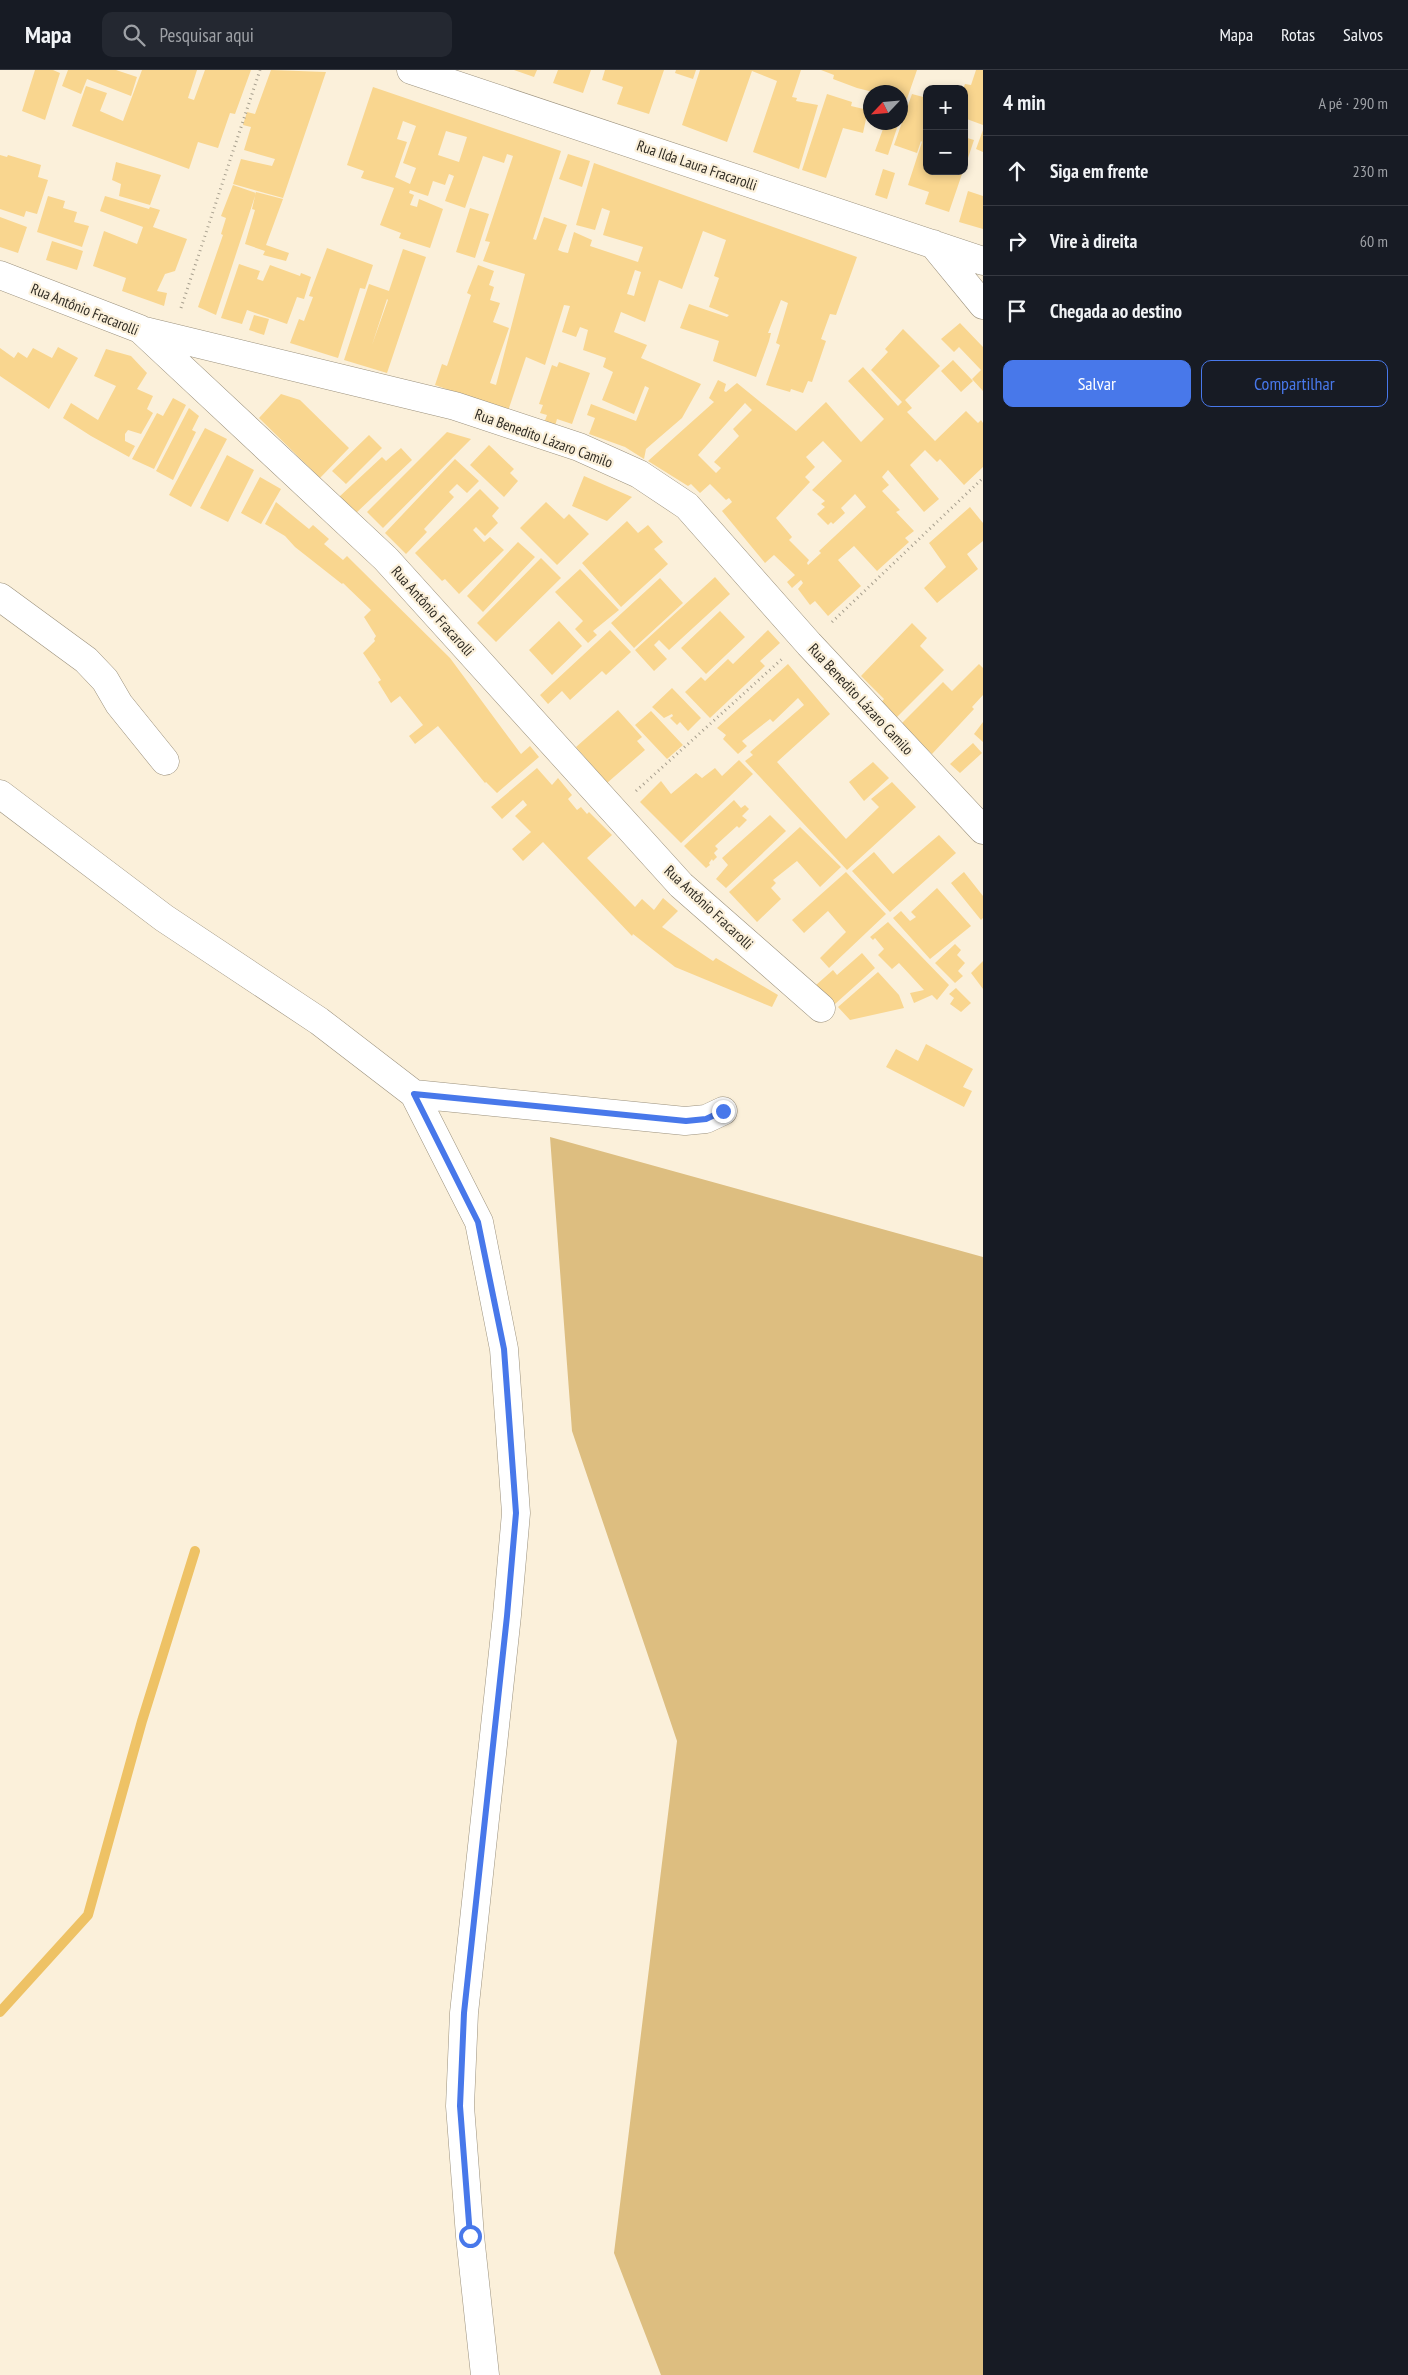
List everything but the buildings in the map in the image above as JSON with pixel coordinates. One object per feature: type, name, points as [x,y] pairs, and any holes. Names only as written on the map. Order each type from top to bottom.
[{"type":"street","name":"Rua Ilda Laura Fracarolli","points":[[410,70],[983,261]]},
{"type":"street","points":[[933,244],[983,305]]},
{"type":"street","name":"Rua Antônio Fracarolli","points":[[0,275],[140,329],[386,558],[681,885],[821,1008]]},
{"type":"street","name":"Rua Benedito Lázaro Camilo","points":[[140,329],[455,406],[578,447],[639,474],[687,506],[809,644],[983,830]]},
{"type":"street","points":[[0,597],[86,660],[106,680],[119,704],[166,760]]},
{"type":"street","points":[[0,794],[164,918],[320,1021],[414,1094],[478,1222],[504,1349],[516,1513],[507,1616],[464,2013],[460,2106],[470,2236],[485,2375]]},
{"type":"street","points":[[414,1094],[686,1121],[706,1119],[723,1111]]},
{"type":"path","points":[[177,338],[180,310],[260,70]]},
{"type":"shaded area","points":[[550,1137],[983,1257],[983,2375],[661,2375],[614,2253],[677,1741],[572,1431]]},
{"type":"waterway","points":[[0,2012],[88,1915],[142,1721],[195,1551]]},
{"type":"route","points":[[470,2236],[460,2106],[464,2013],[507,1616],[516,1513],[504,1349],[478,1222],[414,1094],[686,1121],[706,1119],[723,1111]]}]
